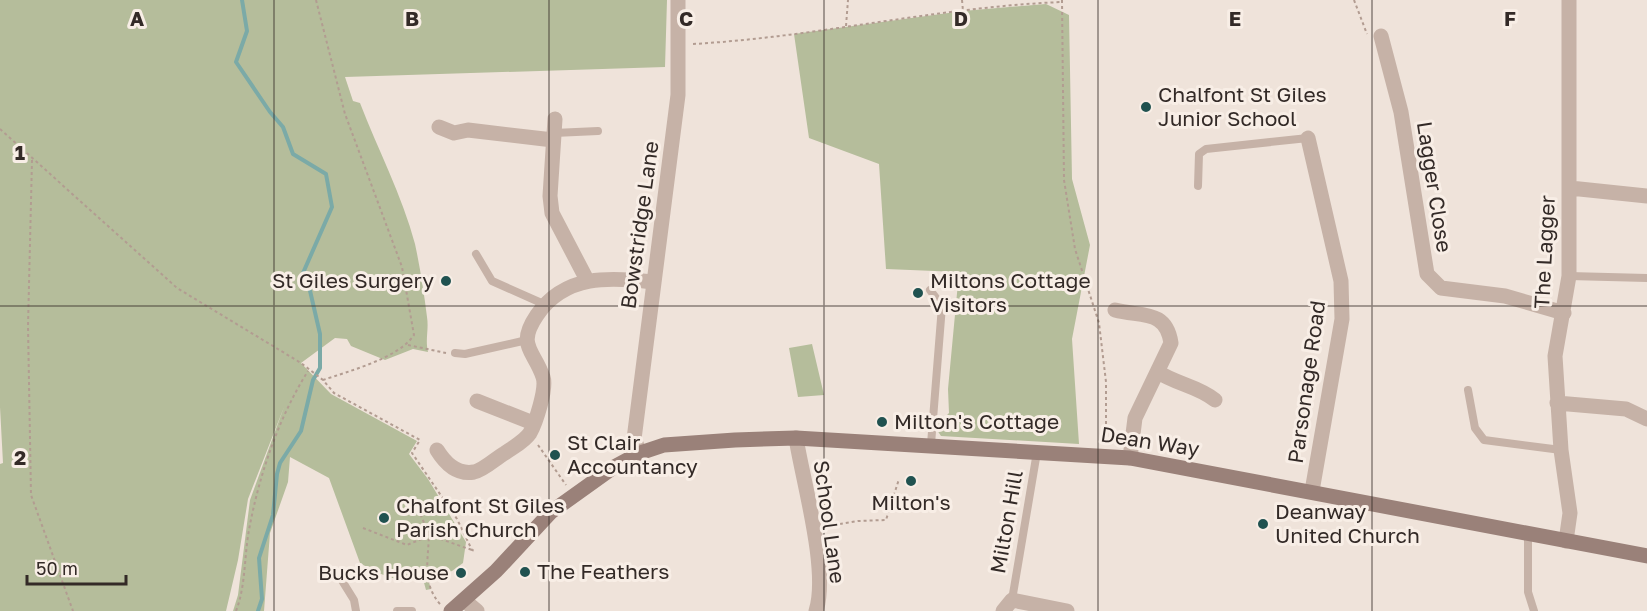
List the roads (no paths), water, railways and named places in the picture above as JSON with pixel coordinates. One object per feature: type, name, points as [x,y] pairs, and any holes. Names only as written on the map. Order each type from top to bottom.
[{"type":"street","name":"Bowstridge Lane","points":[[640,453],[634,439],[678,95],[678,0]]},
{"type":"street","name":"The Lagger","points":[[1566,541],[1570,513],[1561,450],[1555,356],[1569,276],[1569,0]]},
{"type":"street","name":"Lagger Close","points":[[1376,37],[1401,112],[1427,274],[1441,288],[1505,296],[1564,313]]},
{"type":"street","points":[[439,127],[454,133],[468,130],[554,131],[550,196],[552,213],[587,280]]},
{"type":"street","name":"Parsonage Road","points":[[1308,138],[1341,281],[1342,320],[1312,491]]},
{"type":"street","points":[[1570,189],[1647,196]]},
{"type":"street","points":[[437,450],[453,468],[462,472],[475,472],[520,443],[531,428],[544,394],[544,378],[528,349],[527,340],[532,325],[546,305],[573,285],[587,280],[618,278],[653,282]]},
{"type":"street","points":[[1115,310],[1160,320],[1169,330],[1171,343],[1135,418],[1130,458]]},
{"type":"street","points":[[1158,372],[1171,380],[1205,391],[1215,400]]},
{"type":"street","points":[[477,401],[531,428]]},
{"type":"street","points":[[1557,402],[1626,409],[1647,419]]},
{"type":"street","name":"Dean Way","points":[[456,608],[532,530],[573,494],[640,453],[664,445],[796,438],[901,448],[931,444],[1130,458],[1647,556]]},
{"type":"street","name":"School Lane","points":[[796,438],[813,527],[819,590],[816,611]]},
{"type":"street","points":[[1008,605],[1067,611]]},
{"type":"street","points":[[456,608],[477,611]]},
{"type":"lane","points":[[554,131],[598,131]]},
{"type":"lane","points":[[1198,186],[1199,154],[1206,149],[1308,138]]},
{"type":"lane","points":[[476,254],[492,281],[546,305]]},
{"type":"lane","points":[[1569,276],[1647,278]]},
{"type":"lane","points":[[930,290],[942,306],[931,444]]},
{"type":"lane","points":[[455,353],[465,354],[527,340]]},
{"type":"lane","points":[[1468,390],[1475,428],[1484,440],[1561,450]]},
{"type":"lane","name":"Milton Hill","points":[[1008,605],[1038,451]]},
{"type":"lane","points":[[1528,535],[1528,592],[1534,611]]},
{"type":"lane","points":[[336,571],[354,600],[356,611]]},
{"type":"lane","points":[[397,611],[412,611]]},
{"type":"waterway","points":[[242,0],[247,31],[236,62],[283,127],[293,154],[326,174],[332,207],[303,273],[308,282],[320,334],[320,368],[313,380],[301,431],[280,463],[277,474],[273,515],[259,558],[262,599],[258,611]]},
{"type":"place","name":"Chalfont St Giles Junior School","points":[[1146,107]]},
{"type":"place","name":"St Giles Surgery","points":[[446,281]]},
{"type":"place","name":"Miltons Cottage Visitors","points":[[918,293]]},
{"type":"place","name":"Milton's Cottage","points":[[882,422]]},
{"type":"place","name":"St Clair Accountancy","points":[[555,455]]},
{"type":"place","name":"Milton's","points":[[911,481]]},
{"type":"place","name":"Chalfont St Giles Parish Church","points":[[384,518]]},
{"type":"place","name":"Deanway United Church","points":[[1263,524]]},
{"type":"place","name":"The Feathers","points":[[525,572]]},
{"type":"place","name":"Bucks House","points":[[461,573]]}]
